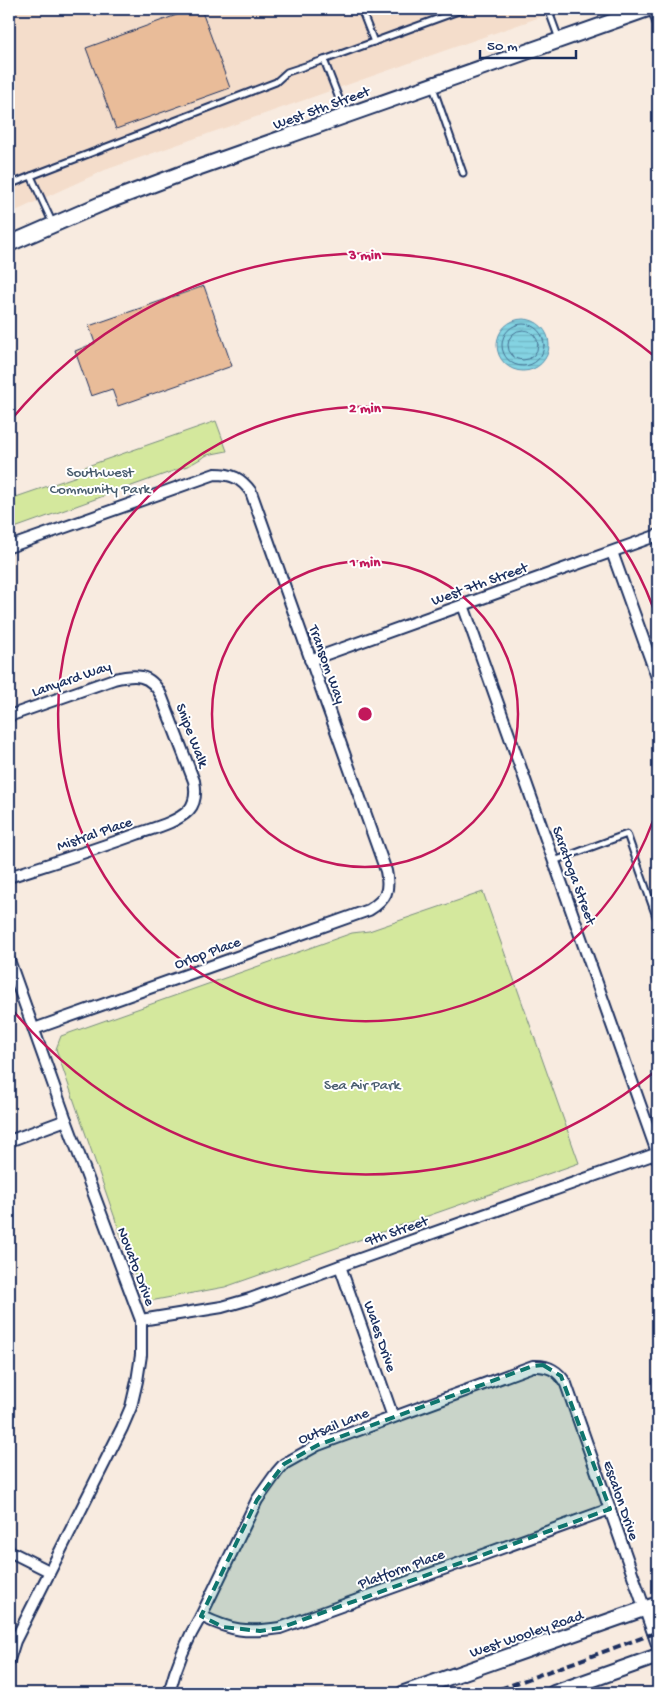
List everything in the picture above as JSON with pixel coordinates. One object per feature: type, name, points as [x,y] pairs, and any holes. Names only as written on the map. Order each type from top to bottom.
[{"type":"main road","name":"West 5th Street","points":[[9,244],[183,173],[649,9]]},
{"type":"main road","name":"West Wooley Road","points":[[404,1693],[658,1604]]},
{"type":"main road","points":[[554,1693],[658,1656]]},
{"type":"street","name":"Transom Way","points":[[9,546],[215,474],[228,474],[245,482],[251,492],[386,870],[389,882],[386,896]]},
{"type":"street","name":"West 7th Street","points":[[310,660],[658,535]]},
{"type":"street","points":[[612,552],[658,680]]},
{"type":"street","name":"Saratoga Street","points":[[462,605],[658,1154]]},
{"type":"street","name":"Lanyard Way","points":[[9,716],[114,679],[128,676],[144,676]]},
{"type":"street","name":"Snipe Walk","points":[[144,676],[156,686],[161,695],[194,781],[196,790],[194,801],[188,811]]},
{"type":"street","name":"Mistral Place","points":[[9,878],[165,824],[181,817],[188,811]]},
{"type":"street","name":"Orlop Place","points":[[34,1029],[369,910],[379,904],[386,896]]},
{"type":"street","name":"Novato Drive","points":[[9,960],[11,972],[34,1029],[141,1320],[141,1355],[131,1407],[49,1570],[15,1641],[9,1660]]},
{"type":"street","points":[[9,1141],[66,1120]]},
{"type":"street","name":"9th Street","points":[[141,1320],[222,1307],[250,1299],[658,1154]]},
{"type":"street","name":"Wales Drive","points":[[340,1266],[393,1417]]},
{"type":"street","name":"Outsail Lane","points":[[169,1693],[182,1651],[257,1500],[284,1464],[318,1445],[532,1366],[543,1365],[552,1368]]},
{"type":"street","name":"Escalon Drive","points":[[552,1368],[561,1376],[566,1384],[658,1647]]},
{"type":"street","name":"Platform Place","points":[[201,1616],[223,1627],[242,1630],[260,1631],[280,1628],[610,1509]]},
{"type":"street","points":[[9,1551],[49,1570]]},
{"type":"lane","points":[[361,9],[374,42]]},
{"type":"lane","points":[[9,185],[276,82],[287,72],[464,9]]},
{"type":"lane","points":[[548,9],[560,40]]},
{"type":"lane","points":[[649,9],[658,29]]},
{"type":"lane","points":[[324,60],[345,115]]},
{"type":"lane","points":[[432,84],[463,173]]},
{"type":"lane","points":[[31,176],[53,225]]},
{"type":"lane","points":[[554,861],[626,834],[658,922]]},
{"type":"highlighted area","points":[[543,1365],[561,1376],[610,1509],[280,1628],[260,1631],[223,1627],[201,1616],[257,1500],[284,1464],[318,1445],[533,1366]]},
{"type":"shaded area","points":[[9,9],[563,9],[105,170],[9,214]]},
{"type":"green space","name":"Southwest Community Park","points":[[216,421],[227,451],[207,455],[190,465],[9,530],[9,490],[12,489],[16,497],[77,476],[76,470]]},
{"type":"green space","name":"Sea Air Park","points":[[483,892],[579,1163],[225,1287],[150,1301],[141,1293],[56,1049],[61,1036],[352,933],[369,931]]},
{"type":"water","points":[[518,319],[528,319],[542,326],[549,340],[549,350],[542,364],[528,371],[518,371],[508,367],[501,360],[497,350],[497,340],[501,330],[508,323]]},
{"type":"building","points":[[193,9],[201,9],[230,88],[116,129],[86,48]]},
{"type":"building","points":[[204,286],[232,366],[118,406],[112,389],[91,396],[75,351],[95,343],[89,326]]},
{"type":"railway","points":[[489,1693],[658,1632]]}]
